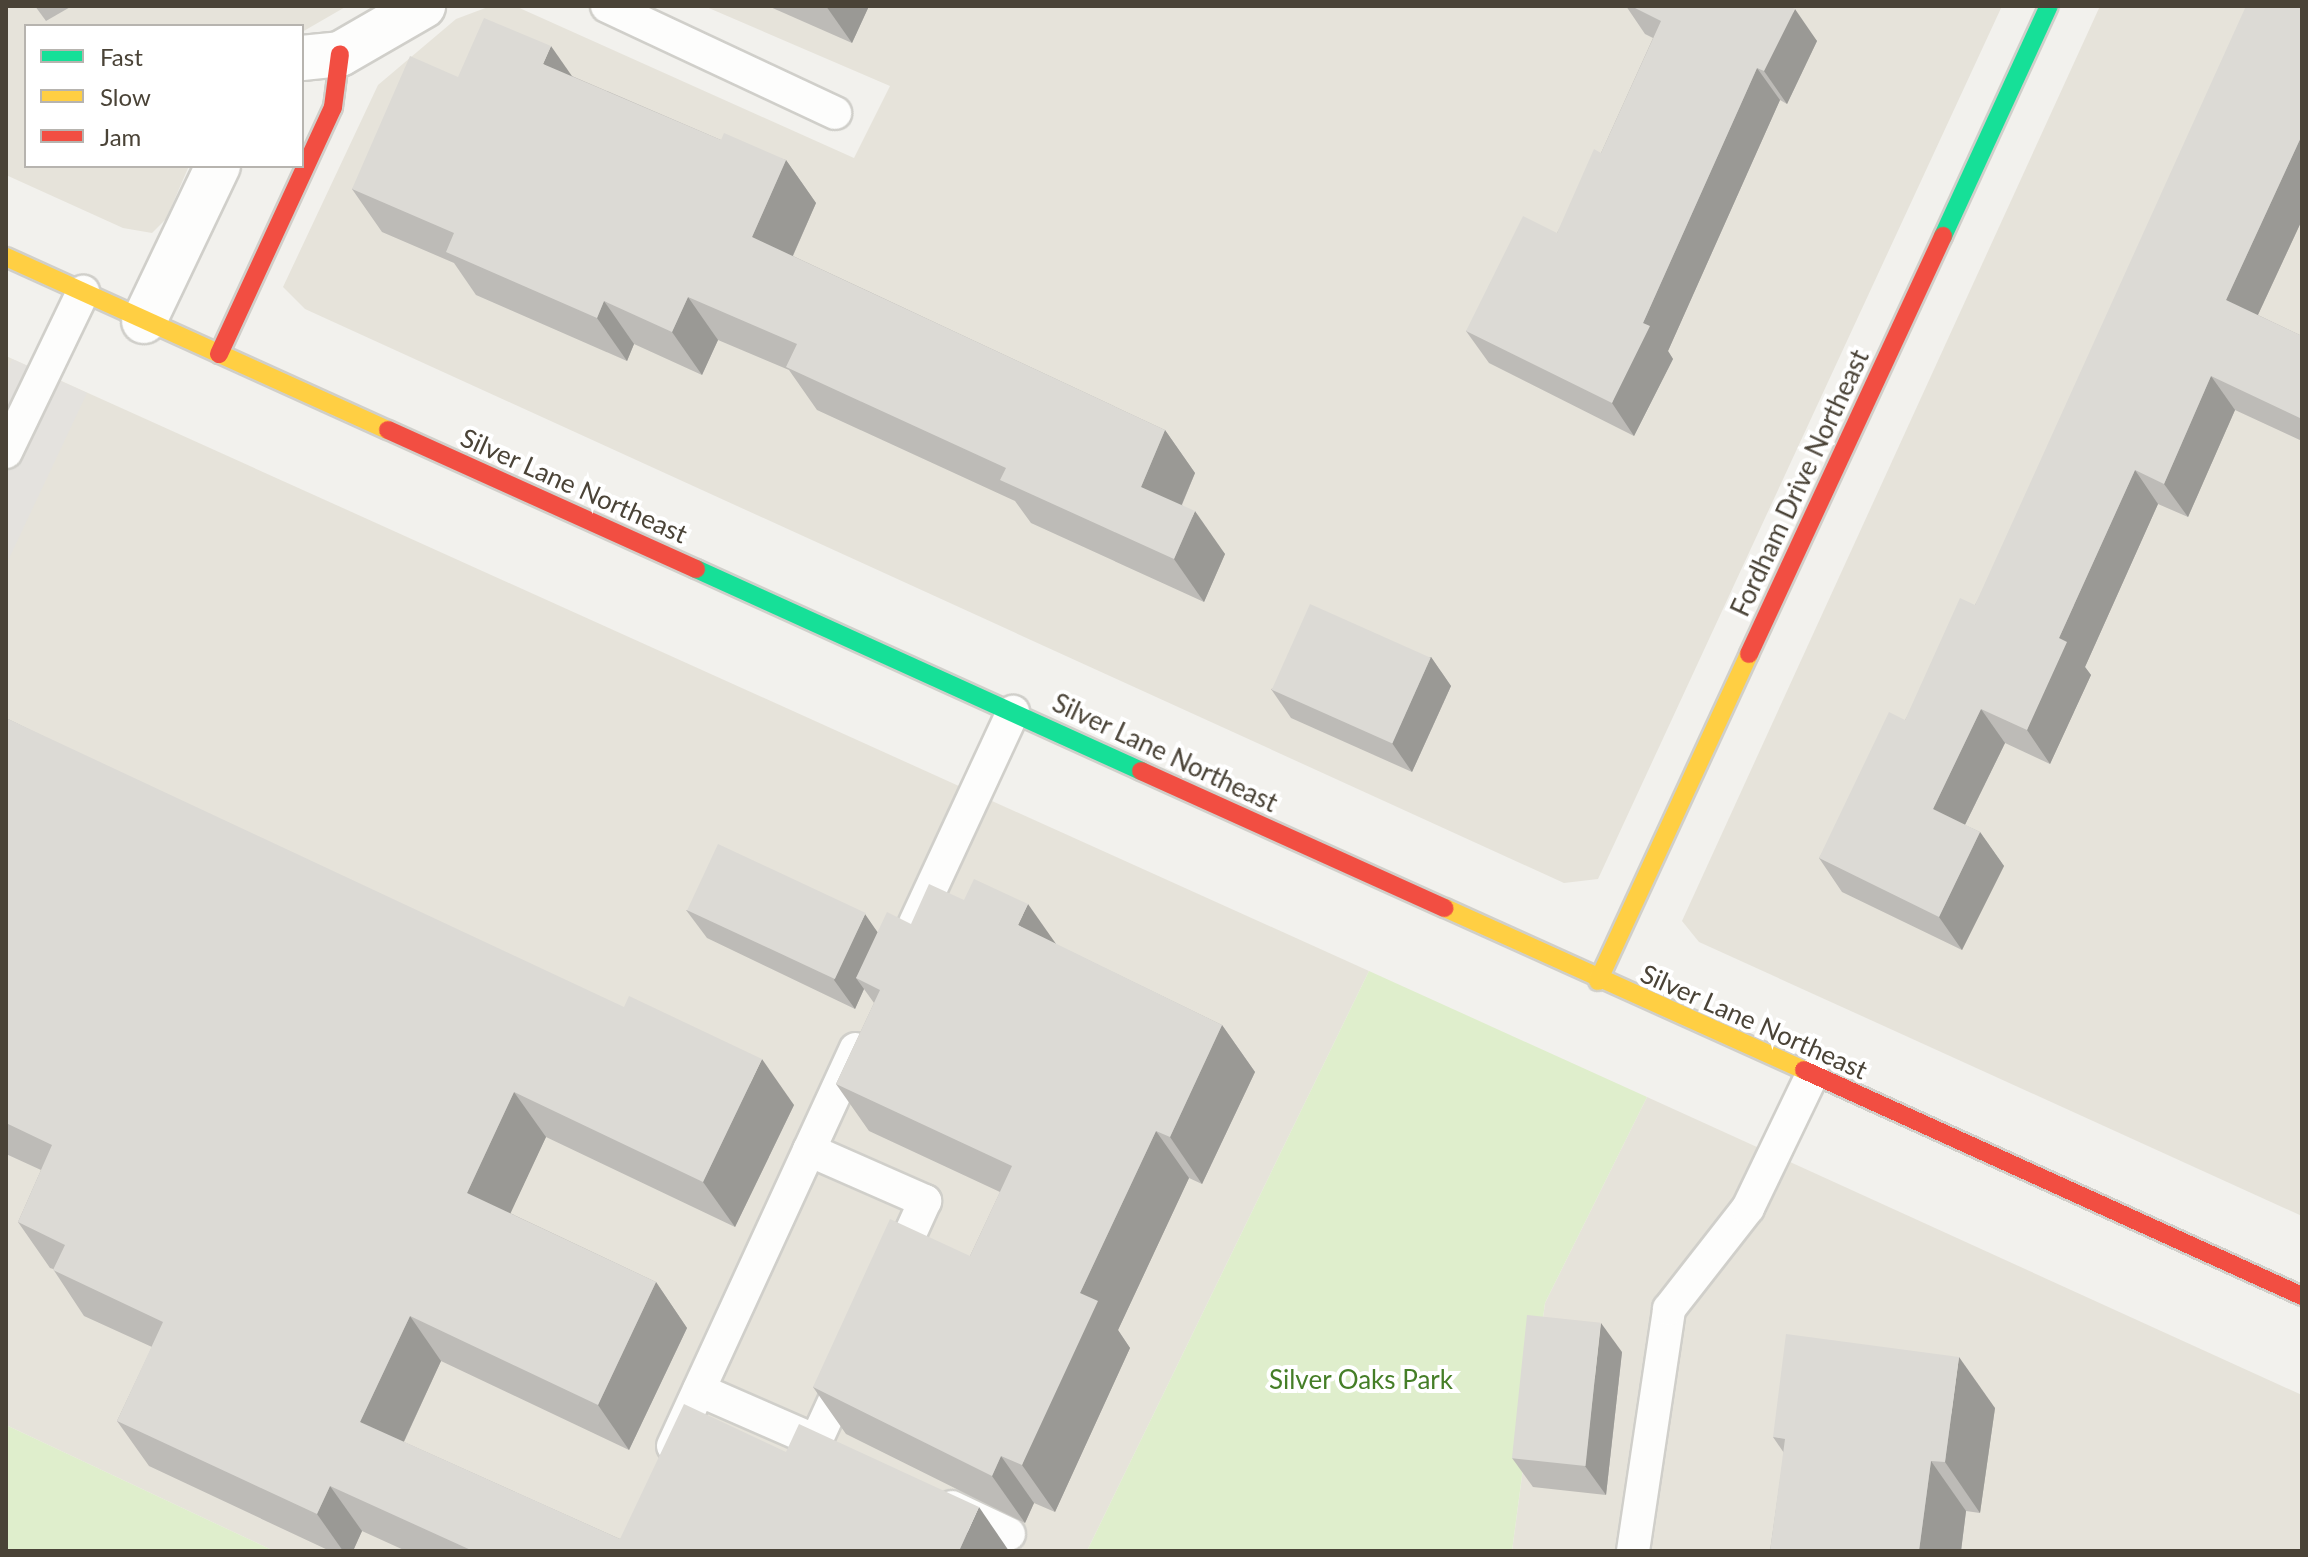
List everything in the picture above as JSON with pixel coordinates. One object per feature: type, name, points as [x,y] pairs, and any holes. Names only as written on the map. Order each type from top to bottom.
[{"type":"street","points":[[219,354],[333,107],[321,56],[423,6]]},
{"type":"street","name":"Fordham Drive Northeast","points":[[1598,981],[2049,6]]},
{"type":"street","points":[[144,321],[217,168]]},
{"type":"street","name":"Silver Lane Northeast","points":[[6,257],[1013,712],[1598,981],[2302,1296]]},
{"type":"lane","points":[[607,6],[835,113]]},
{"type":"lane","points":[[6,452],[83,292]]},
{"type":"lane","points":[[904,947],[1013,712]]},
{"type":"lane","points":[[662,1471],[870,1020]]},
{"type":"lane","points":[[1633,1551],[1669,1309],[1748,1208],[1812,1075]]},
{"type":"lane","points":[[809,1150],[925,1201],[880,1300]]},
{"type":"lane","points":[[699,1390],[830,1448],[861,1342]]},
{"type":"lane","points":[[926,1494],[1009,1534]]},
{"type":"shaded area","points":[[6,6],[347,6],[304,31],[304,24],[24,24],[24,168],[188,168],[166,219],[152,233],[123,228],[6,175]]},
{"type":"shaded area","points":[[515,6],[854,158],[890,86],[704,6],[2002,6],[1598,879],[1564,883],[305,309],[283,287],[378,85],[456,19],[488,7]]},
{"type":"shaded area","points":[[2100,6],[2302,6],[2302,1216],[1699,942],[1682,921]]},
{"type":"shaded area","points":[[6,356],[1369,971],[1087,1551],[274,1551],[6,1425]]},
{"type":"shaded area","points":[[12,359],[87,393],[6,565],[6,373]]},
{"type":"shaded area","points":[[1647,1097],[2302,1395],[2302,1551],[1512,1551],[1545,1303]]},
{"type":"green space","name":"Silver Oaks Park","points":[[1369,971],[1647,1097],[1545,1303],[1512,1551],[1087,1551]]},
{"type":"green space","points":[[6,1425],[274,1551],[6,1551]]},
{"type":"building","points":[[1631,6],[1788,6],[1795,9],[1764,71],[1757,68],[1643,323],[1650,326],[1612,403],[1466,331],[1523,216],[1557,233],[1594,149],[1601,153],[1661,21]]},
{"type":"building","points":[[2246,6],[2302,6],[2302,135],[2226,300],[2302,336],[2302,419],[2211,376],[2164,484],[2135,470],[2059,638],[2067,642],[2027,730],[1981,709],[1933,809],[1980,832],[1939,917],[1819,858],[1889,712],[1905,720],[1960,598],[1975,605]]},
{"type":"building","points":[[484,18],[551,46],[543,64],[721,140],[724,133],[786,160],[752,237],[1165,430],[1141,487],[1195,511],[1174,559],[1000,480],[1006,468],[786,367],[797,344],[688,297],[672,332],[604,301],[597,318],[446,252],[454,233],[352,189],[410,56],[458,77]]},
{"type":"building","points":[[1310,604],[1431,658],[1392,744],[1272,690]]},
{"type":"building","points":[[6,718],[624,1007],[629,996],[762,1059],[703,1182],[514,1092],[467,1193],[656,1282],[598,1405],[410,1316],[360,1422],[620,1539],[684,1404],[786,1452],[799,1424],[979,1507],[959,1551],[473,1551],[330,1486],[317,1514],[117,1421],[163,1322],[53,1270],[65,1245],[18,1222],[52,1145],[6,1123]]},
{"type":"building","points":[[718,844],[866,913],[835,979],[687,910]]},
{"type":"building","points":[[974,879],[1028,904],[1018,925],[1222,1025],[1170,1137],[1156,1131],[1080,1293],[1098,1301],[1022,1465],[1001,1456],[992,1476],[813,1387],[890,1219],[970,1256],[1012,1166],[836,1084],[880,990],[856,978],[887,912],[911,924],[929,884],[964,900]]},
{"type":"building","points":[[1527,1315],[1601,1323],[1586,1466],[1512,1458]]},
{"type":"building","points":[[1786,1334],[1959,1357],[1945,1462],[1931,1461],[1919,1551],[1770,1551],[1785,1439],[1773,1437]]},
{"type":"traffic: fast","points":[[1943,236],[2049,6]]},
{"type":"traffic: fast","points":[[696,569],[1141,771]]},
{"type":"traffic: slow","points":[[6,257],[388,430]]},
{"type":"traffic: slow","points":[[1598,981],[1749,654]]},
{"type":"traffic: slow","points":[[1445,908],[1804,1070]]},
{"type":"traffic: jam","points":[[219,354],[333,107],[340,54]]},
{"type":"traffic: jam","points":[[1749,654],[1943,236]]},
{"type":"traffic: jam","points":[[388,430],[696,569]]},
{"type":"traffic: jam","points":[[1141,771],[1445,908]]},
{"type":"traffic: jam","points":[[1804,1070],[2302,1296]]}]
